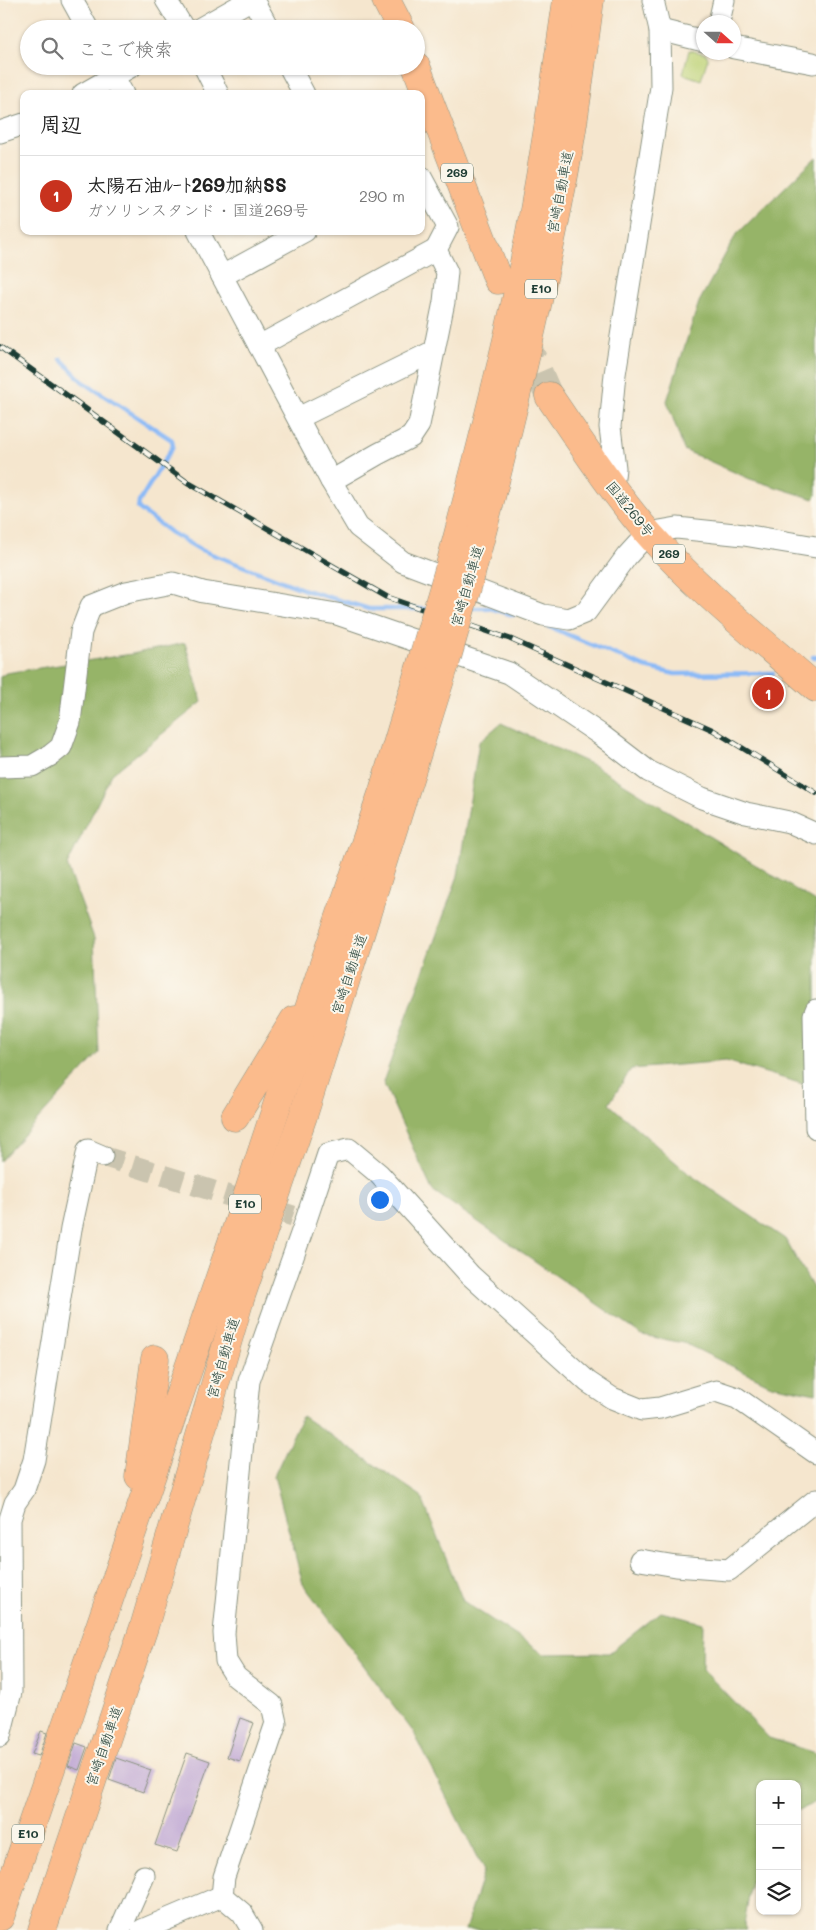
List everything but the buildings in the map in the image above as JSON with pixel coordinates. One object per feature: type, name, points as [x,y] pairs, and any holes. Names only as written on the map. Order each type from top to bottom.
[{"type":"highway","points":[[386,0],[396,20]]},
{"type":"highway","name":"宮崎自動車道","points":[[460,571],[486,429],[518,290],[545,148],[567,0]]},
{"type":"highway","name":"宮崎自動車道","points":[[42,1930],[144,1627],[240,1299],[306,1107],[460,571],[508,434],[540,295],[568,152],[590,0]]},
{"type":"highway","name":"269","points":[[419,75],[498,280]]},
{"type":"highway","name":"国道269号","points":[[549,396],[648,533],[689,577],[816,688]]},
{"type":"highway","name":"宮崎自動車道","points":[[0,1917],[234,1236],[383,791],[435,657]]},
{"type":"highway","points":[[235,1117],[319,978]]},
{"type":"highway","points":[[131,1537],[155,1359]]},
{"type":"street","points":[[72,0],[83,20]]},
{"type":"street","points":[[166,0],[178,20]]},
{"type":"street","points":[[215,20],[252,0],[264,20]]},
{"type":"street","points":[[613,487],[614,468],[610,428],[615,374],[661,87],[660,30],[652,0]]},
{"type":"street","points":[[721,15],[724,0]]},
{"type":"street","points":[[660,30],[696,39]]},
{"type":"street","points":[[741,49],[813,63]]},
{"type":"street","points":[[208,75],[216,90]]},
{"type":"street","points":[[294,75],[302,90]]},
{"type":"street","points":[[92,90],[115,79]]},
{"type":"street","points":[[0,132],[20,125]]},
{"type":"street","points":[[259,346],[436,250],[448,227],[425,184]]},
{"type":"street","points":[[200,235],[331,481],[358,527],[403,562],[544,615],[569,619],[586,612],[627,556],[648,533],[677,528],[744,535],[816,547]]},
{"type":"street","points":[[222,276],[292,235]]},
{"type":"street","points":[[331,481],[411,437],[419,425],[432,352],[444,302],[447,272],[436,250]]},
{"type":"street","points":[[298,418],[432,352]]},
{"type":"street","points":[[0,767],[32,766],[61,747],[72,713],[81,632],[91,606],[126,592],[173,583],[203,592],[337,614],[509,673],[601,735],[648,771],[702,798],[746,813],[788,822],[816,834]]},
{"type":"street","points":[[816,1010],[814,1015],[816,1128]]},
{"type":"street","points":[[222,1896],[224,1878],[276,1723],[272,1705],[236,1677],[226,1661],[224,1633],[249,1381],[300,1218],[328,1154],[348,1149],[379,1174],[470,1275],[588,1382],[612,1398],[642,1410],[660,1408],[716,1390],[737,1398],[816,1454]]},
{"type":"street","points":[[0,1736],[11,1692],[10,1519],[15,1503],[24,1490],[34,1460],[71,1229],[88,1150],[102,1156]]},
{"type":"street","points":[[640,1560],[676,1566],[730,1570],[816,1500]]},
{"type":"street","points":[[120,1930],[144,1876]]},
{"type":"street","points":[[142,1930],[222,1896]]},
{"type":"street","points":[[222,1896],[242,1913],[252,1930]]},
{"type":"green space","points":[[689,50],[696,52],[696,60],[707,60],[701,80],[683,74]]},
{"type":"green space","points":[[816,157],[816,495],[814,499],[750,479],[684,450],[667,401],[699,302],[736,235]]},
{"type":"green space","points":[[185,643],[202,702],[112,774],[67,865],[94,938],[99,1053],[0,1161],[0,677],[6,673],[132,654]]},
{"type":"green space","points":[[501,723],[595,766],[816,902],[816,1088],[726,1061],[631,1069],[609,1104],[689,1174],[785,1239],[816,1293],[816,1394],[771,1385],[684,1343],[642,1335],[432,1190],[383,1082],[458,876],[479,742]]},
{"type":"green space","points":[[302,1416],[421,1496],[463,1601],[544,1654],[609,1653],[661,1612],[703,1623],[702,1669],[769,1738],[816,1753],[816,1802],[801,1809],[801,1780],[756,1780],[756,1852],[744,1925],[746,1930],[465,1930],[484,1871],[414,1733],[303,1584],[274,1476]]},
{"type":"waterway","points":[[61,359],[82,381],[172,440],[173,446],[139,502],[138,508],[170,532],[201,550],[305,590],[369,609],[427,609]]},
{"type":"waterway","points":[[470,608],[490,608],[513,615]]},
{"type":"waterway","points":[[547,626],[645,667],[675,674],[773,673]]},
{"type":"tunnel","points":[[522,334],[549,396]]},
{"type":"tunnel","points":[[102,1156],[293,1216]]},
{"type":"railway","points":[[0,347],[187,482],[387,597],[510,639],[713,730],[816,793]]},
{"type":"place","name":"太陽石油ﾙｰﾄ269加納SS","points":[[768,693]]}]
